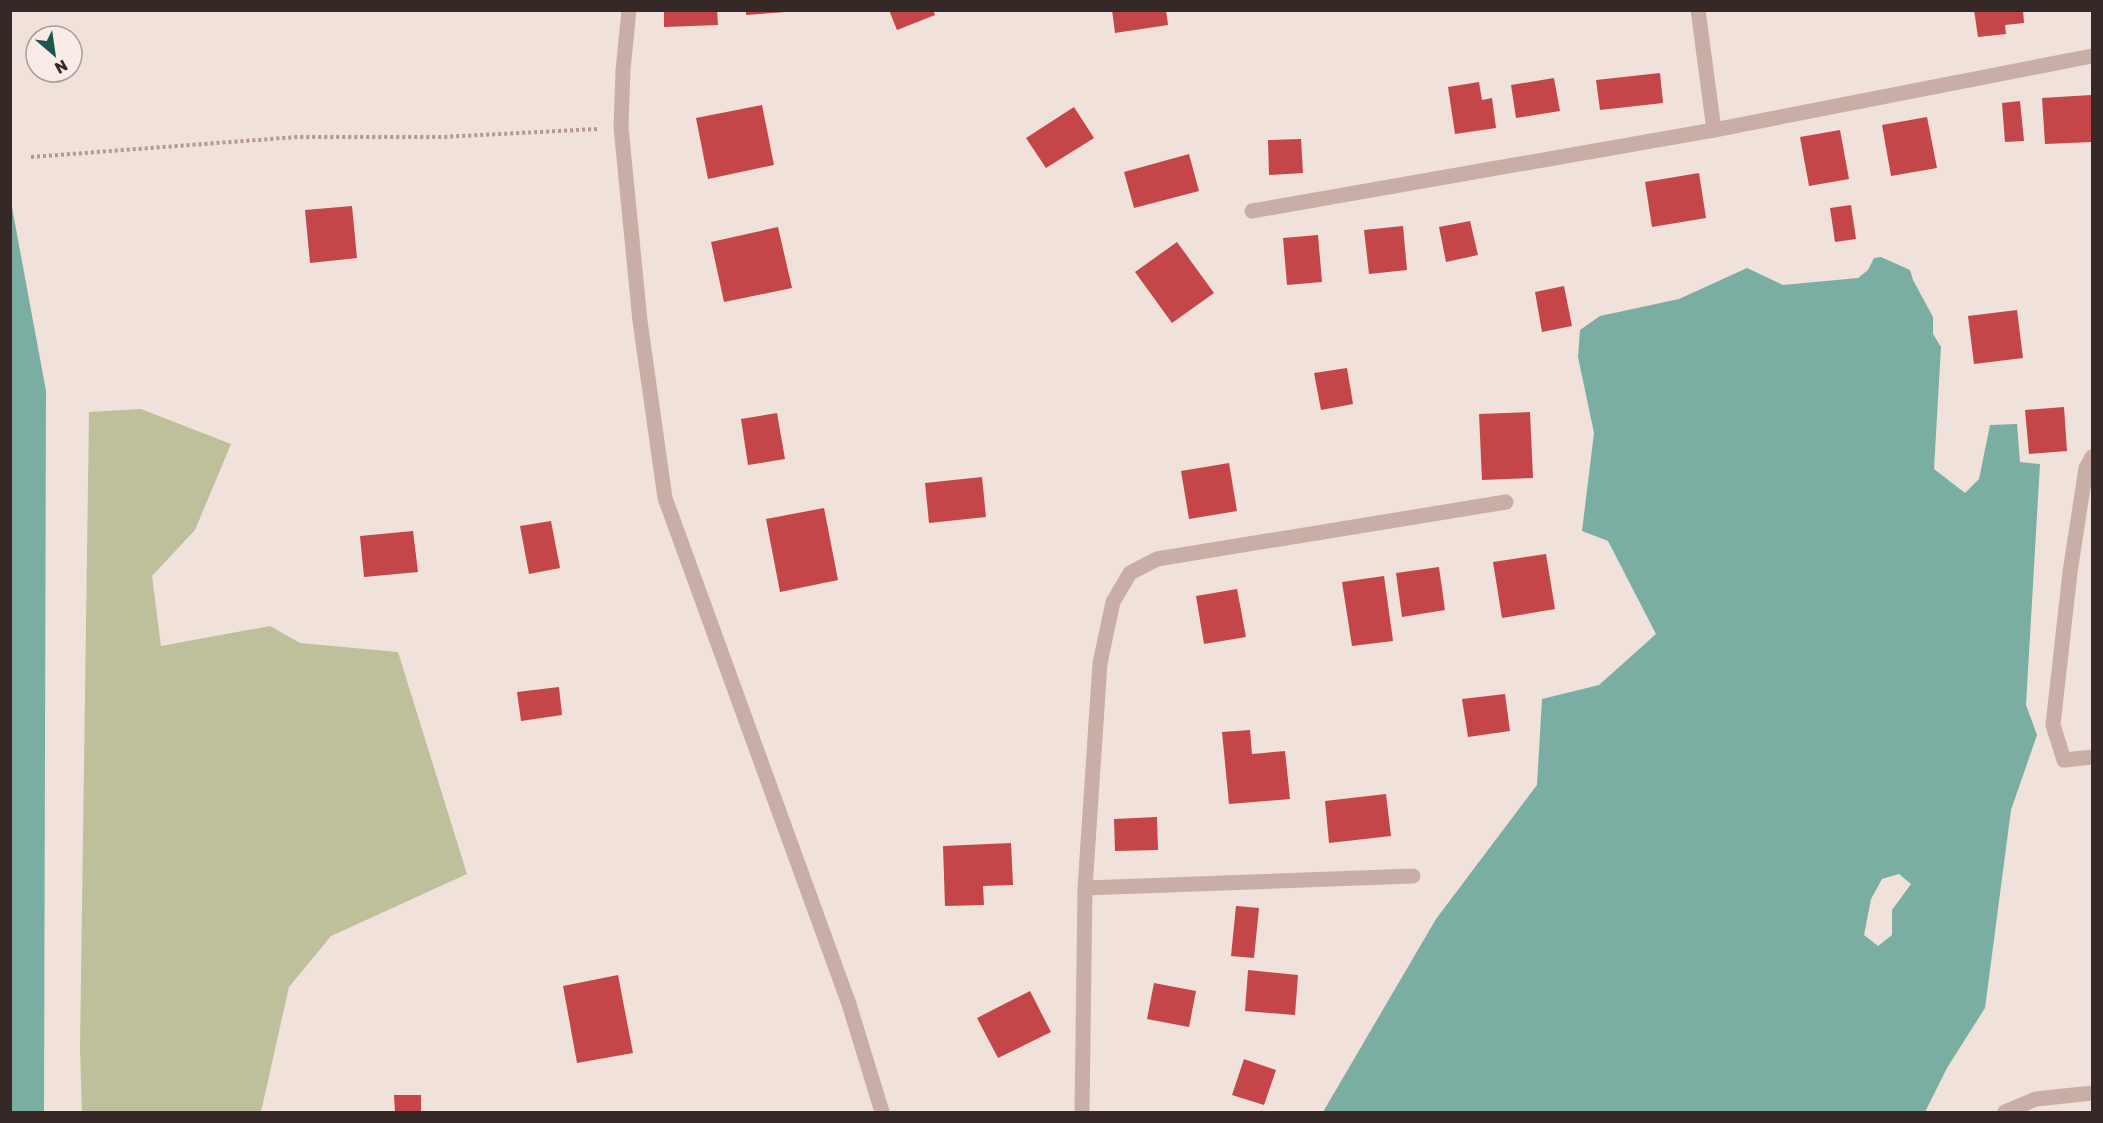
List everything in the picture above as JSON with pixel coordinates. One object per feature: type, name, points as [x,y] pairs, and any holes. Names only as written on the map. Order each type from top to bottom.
[{"type":"street","points":[[628,10],[622,70],[621,127],[640,321],[665,498],[849,1004],[882,1113]]},
{"type":"street","points":[[1698,10],[1714,130]]},
{"type":"street","points":[[1252,211],[1714,130],[2092,56]]},
{"type":"street","points":[[2092,457],[2086,468],[2072,560],[2053,725],[2064,760],[2092,757]]},
{"type":"street","points":[[1082,1113],[1085,888],[1100,663],[1113,602],[1130,573],[1157,559],[1506,502]]},
{"type":"street","points":[[1085,888],[1413,876]]},
{"type":"street","points":[[2005,1113],[2036,1099],[2092,1093]]},
{"type":"path","points":[[31,157],[297,137],[442,137],[621,127]]},
{"type":"green space","points":[[141,409],[231,444],[195,530],[152,576],[161,646],[270,626],[300,643],[398,652],[467,874],[331,936],[289,987],[261,1112],[82,1112],[80,1049],[89,412]]},
{"type":"water","points":[[11,202],[46,391],[44,1112],[10,1112]]},
{"type":"water","points":[[1881,257],[1910,270],[1933,317],[1933,334],[1941,347],[1934,469],[1965,493],[1979,479],[1990,425],[2017,424],[2020,462],[2040,464],[2026,705],[2037,735],[2011,810],[1985,1008],[1947,1068],[1925,1112],[1323,1112],[1436,919],[1537,785],[1542,699],[1599,685],[1656,634],[1608,541],[1582,531],[1594,433],[1578,357],[1580,330],[1600,316],[1679,299],[1747,268],[1783,285],[1858,278],[1868,270],[1874,258]],"holes":[[[1899,874],[1911,884],[1892,910],[1892,935],[1878,946],[1864,935],[1871,899],[1882,879]]]},
{"type":"building","points":[[664,10],[717,10],[718,25],[664,27]]},
{"type":"building","points":[[746,10],[786,10],[786,12],[746,15]]},
{"type":"building","points":[[889,10],[933,10],[935,15],[897,30]]},
{"type":"building","points":[[1112,10],[1166,10],[1168,25],[1115,33]]},
{"type":"building","points":[[1974,10],[2023,10],[2024,23],[2005,25],[2006,34],[1978,37]]},
{"type":"building","points":[[1660,73],[1663,103],[1600,110],[1596,80]]},
{"type":"building","points":[[1554,78],[1560,111],[1516,118],[1511,85]]},
{"type":"building","points":[[1479,82],[1482,100],[1492,98],[1496,128],[1455,134],[1448,87]]},
{"type":"building","points":[[2091,95],[2092,142],[2045,144],[2042,98]]},
{"type":"building","points":[[2020,101],[2024,141],[2005,142],[2002,103]]},
{"type":"building","points":[[762,105],[774,165],[708,179],[696,118]]},
{"type":"building","points":[[1074,107],[1094,138],[1046,168],[1026,138]]},
{"type":"building","points":[[1927,117],[1937,168],[1891,176],[1882,125]]},
{"type":"building","points":[[1840,130],[1849,179],[1809,186],[1800,137]]},
{"type":"building","points":[[1301,139],[1303,173],[1269,175],[1268,140]]},
{"type":"building","points":[[1189,154],[1199,191],[1134,208],[1124,172]]},
{"type":"building","points":[[1699,173],[1706,218],[1652,227],[1645,182]]},
{"type":"building","points":[[1851,205],[1856,239],[1835,242],[1830,208]]},
{"type":"building","points":[[352,206],[357,258],[310,263],[305,210]]},
{"type":"building","points":[[1470,221],[1478,255],[1446,262],[1439,227]]},
{"type":"building","points":[[1403,226],[1407,270],[1369,274],[1364,230]]},
{"type":"building","points":[[778,227],[792,288],[724,302],[711,242]]},
{"type":"building","points":[[1318,235],[1322,282],[1287,285],[1283,238]]},
{"type":"building","points":[[1177,242],[1214,293],[1172,323],[1135,272]]},
{"type":"building","points":[[1564,286],[1572,326],[1542,332],[1535,292]]},
{"type":"building","points":[[2017,310],[2023,358],[1974,364],[1968,316]]},
{"type":"building","points":[[1347,368],[1353,404],[1321,410],[1314,373]]},
{"type":"building","points":[[2064,407],[2067,451],[2029,454],[2025,410]]},
{"type":"building","points":[[1530,412],[1533,478],[1482,480],[1479,414]]},
{"type":"building","points":[[777,413],[785,459],[748,465],[741,419]]},
{"type":"building","points":[[1229,463],[1237,511],[1189,519],[1181,471]]},
{"type":"building","points":[[982,477],[986,517],[929,523],[925,483]]},
{"type":"building","points":[[824,508],[838,580],[780,592],[766,519]]},
{"type":"building","points":[[551,521],[560,568],[529,574],[520,526]]},
{"type":"building","points":[[413,531],[418,572],[364,577],[360,536]]},
{"type":"building","points":[[1546,554],[1555,609],[1502,618],[1493,562]]},
{"type":"building","points":[[1439,567],[1445,610],[1402,617],[1396,573]]},
{"type":"building","points":[[1384,576],[1393,641],[1352,646],[1342,582]]},
{"type":"building","points":[[1237,589],[1246,637],[1204,644],[1196,596]]},
{"type":"building","points":[[559,687],[562,715],[521,721],[517,692]]},
{"type":"building","points":[[1505,694],[1510,731],[1468,737],[1462,699]]},
{"type":"building","points":[[1250,730],[1252,754],[1285,751],[1290,799],[1229,804],[1222,732]]},
{"type":"building","points":[[1386,794],[1391,836],[1329,843],[1325,801]]},
{"type":"building","points":[[1157,817],[1158,850],[1115,851],[1114,819]]},
{"type":"building","points":[[1011,843],[1013,885],[983,886],[984,905],[945,906],[943,846]]},
{"type":"building","points":[[1236,906],[1259,908],[1254,958],[1231,956]]},
{"type":"building","points":[[1248,970],[1298,975],[1295,1015],[1245,1011]]},
{"type":"building","points":[[618,975],[633,1053],[577,1063],[563,986]]},
{"type":"building","points":[[1154,983],[1196,991],[1189,1027],[1147,1019]]},
{"type":"building","points":[[1030,991],[1051,1032],[998,1058],[977,1018]]},
{"type":"building","points":[[1244,1059],[1276,1070],[1264,1105],[1232,1095]]},
{"type":"building","points":[[394,1095],[421,1095],[421,1112],[395,1112]]}]
